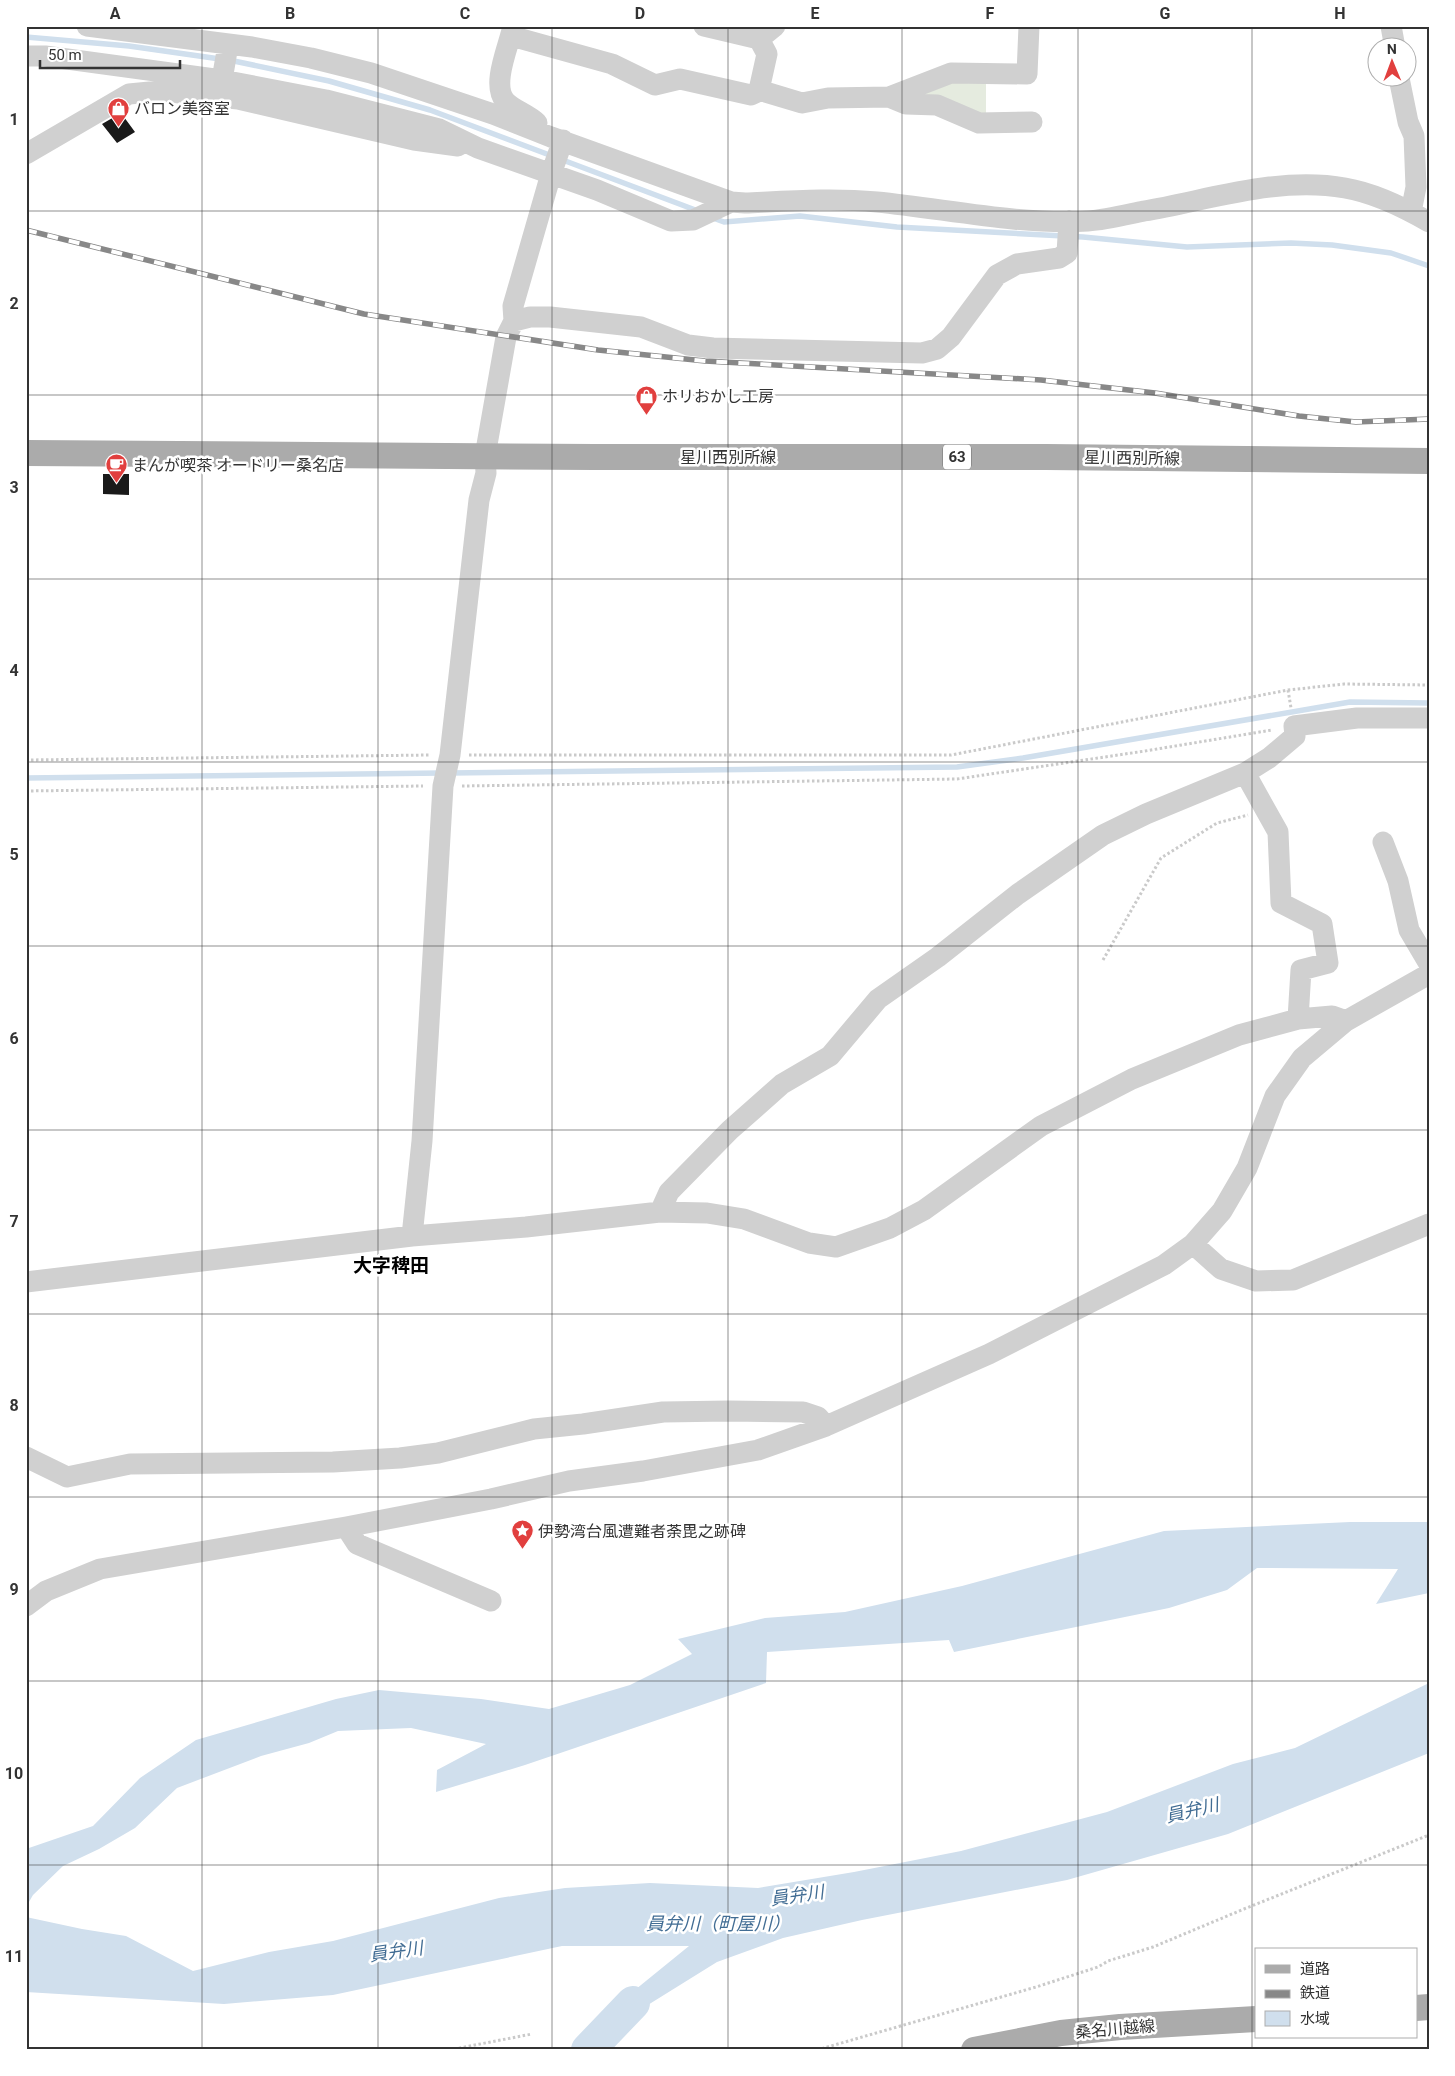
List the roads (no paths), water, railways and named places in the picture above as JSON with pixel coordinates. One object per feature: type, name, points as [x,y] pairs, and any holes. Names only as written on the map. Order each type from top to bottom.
[{"type":"main road","name":"星川西別所線","points":[[26,453],[1046,457],[1429,461]]},
{"type":"main road","name":"桑名川越線","points":[[974,2050],[1071,2032],[1120,2027],[1255,2019]]},
{"type":"street","points":[[87,26],[120,29],[227,48],[252,47],[310,58],[371,73],[493,114],[555,154],[597,190],[670,222],[693,220],[726,205],[805,200],[851,201],[1018,219],[1089,221],[1227,194],[1274,187],[1308,186],[1346,188],[1377,197],[1429,222]]},
{"type":"street","points":[[704,26],[767,33],[767,54],[759,90],[802,103],[828,98],[889,96],[951,72],[1027,74],[1029,26]]},
{"type":"street","points":[[412,1236],[424,1122],[446,772],[479,500],[486,473],[485,456],[506,337],[514,321],[513,306],[555,154],[533,119],[506,102],[500,91],[499,80],[512,31],[612,64],[655,84],[680,80],[751,95],[762,90]]},
{"type":"street","points":[[222,77],[227,48]]},
{"type":"street","points":[[26,56],[45,56],[222,77],[326,100],[439,130],[478,148]]},
{"type":"street","points":[[1401,88],[1408,122],[1421,132],[1416,187],[1411,212]]},
{"type":"street","points":[[26,154],[129,94],[160,91],[238,99],[414,140],[478,148],[555,154],[726,205]]},
{"type":"street","points":[[889,96],[906,104],[937,105],[979,124],[1032,122]]},
{"type":"street","points":[[514,321],[530,317],[550,317],[641,327],[688,345],[713,348],[922,353],[937,349],[952,337],[997,275],[1017,264],[1059,258],[1067,253],[1069,221]]},
{"type":"street","points":[[660,1212],[669,1192],[730,1130],[782,1084],[830,1056],[878,999],[938,957],[1018,894],[1103,835],[1146,814],[1245,773],[1269,758],[1295,736],[1294,726],[1357,718],[1429,718]]},
{"type":"street","points":[[1245,773],[1278,832],[1281,903],[1322,924],[1328,963],[1301,970],[1298,1019]]},
{"type":"street","points":[[1383,842],[1398,881],[1409,930],[1429,964]]},
{"type":"street","points":[[26,1606],[46,1591],[100,1569],[346,1527],[491,1499],[569,1481],[643,1471],[758,1450],[826,1426],[989,1354],[1164,1265],[1193,1244],[1222,1211],[1247,1168],[1275,1096],[1302,1058],[1346,1021],[1429,974]]},
{"type":"street","points":[[26,1282],[412,1236],[526,1227],[660,1212],[707,1213],[744,1219],[809,1243],[836,1247],[890,1228],[924,1210],[1041,1126],[1132,1079],[1239,1035],[1298,1019],[1332,1016],[1346,1021]]},
{"type":"street","points":[[1193,1244],[1221,1269],[1256,1281],[1293,1280],[1429,1224]]},
{"type":"street","points":[[26,1457],[67,1477],[130,1464],[333,1462],[400,1458],[438,1453],[534,1429],[663,1412],[803,1412],[818,1418],[826,1426]]},
{"type":"street","points":[[346,1527],[357,1544],[491,1601]]},
{"type":"water","points":[[1350,1522],[1429,1522],[1429,1593],[1376,1604],[1398,1569],[1257,1568],[1227,1590],[1169,1608],[954,1652],[949,1640],[767,1652],[766,1683],[525,1765],[436,1792],[437,1770],[486,1744],[411,1728],[338,1731],[309,1743],[261,1756],[177,1788],[135,1828],[99,1849],[63,1866],[33,1895],[26,1907],[26,1849],[93,1826],[140,1778],[196,1740],[336,1699],[379,1690],[481,1699],[549,1709],[630,1685],[692,1654],[678,1639],[765,1618],[845,1612],[962,1586],[1164,1531]]},
{"type":"water","name":"員弁川（町屋川）","points":[[1429,1683],[1429,1753],[1228,1834],[1067,1880],[862,1920],[783,1938],[717,1962],[643,2008],[625,1998],[689,1946],[562,1946],[333,1995],[224,2004],[26,1992],[26,1917],[126,1936],[193,1971],[269,1952],[333,1941],[499,1898],[565,1888],[650,1883],[758,1888],[854,1872],[961,1851],[1107,1812],[1233,1764],[1295,1748]]},
{"type":"waterway","points":[[26,37],[129,46],[220,59]]},
{"type":"waterway","points":[[229,60],[329,81],[430,110],[698,211]]},
{"type":"waterway","points":[[713,218],[724,222],[800,216],[897,227],[1083,237],[1187,247],[1291,243],[1332,245],[1391,253],[1429,266]]},
{"type":"waterway","points":[[451,773],[957,767],[1023,758],[1350,702],[1429,703]]},
{"type":"waterway","points":[[26,778],[442,773]]},
{"type":"waterway","points":[[588,2050],[633,2003]]},
{"type":"railway","points":[[26,230],[364,314],[598,350],[705,361],[1041,380],[1155,393],[1299,416],[1356,422],[1429,419]]},
{"type":"place","name":"バロン美容室","points":[[118,127]]},
{"type":"place","name":"ホリおかし工房","points":[[646,415]]},
{"type":"place","name":"まんが喫茶 オードリー桑名店","points":[[116,484]]},
{"type":"place","name":"伊勢湾台風遭難者荼毘之跡碑","points":[[522,1550]]},
{"type":"district","name":"大字稗田","points":[[391,1265]]},
{"type":"water label","name":"員弁川","points":[[1192,1810]]},
{"type":"water label","name":"員弁川","points":[[797,1895]]},
{"type":"water label","name":"員弁川","points":[[396,1951]]}]
